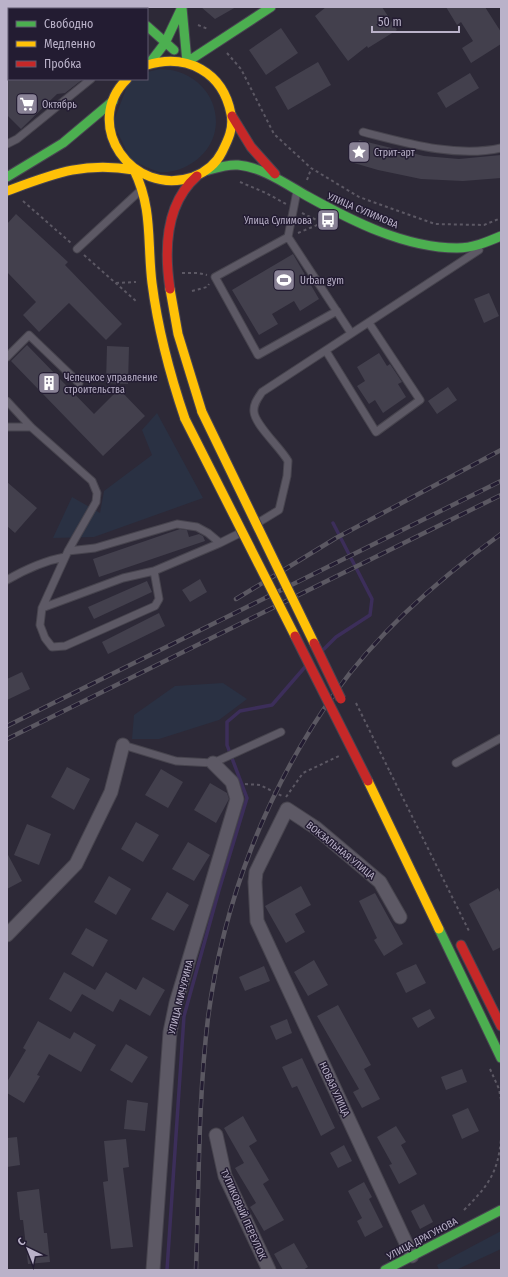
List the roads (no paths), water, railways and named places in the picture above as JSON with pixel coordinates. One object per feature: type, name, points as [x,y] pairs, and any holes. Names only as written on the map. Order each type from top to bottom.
[{"type":"main road","points":[[148,23],[163,23],[174,17],[182,7]]},
{"type":"main road","points":[[148,65],[165,43],[182,7]]},
{"type":"main road","points":[[182,7],[187,62]]},
{"type":"main road","points":[[187,62],[271,7]]},
{"type":"main road","points":[[148,27],[187,62]]},
{"type":"main road","points":[[219,41],[212,62],[218,82],[225,93],[232,116],[231,129],[226,147],[216,162],[188,184],[177,199],[169,230],[167,248],[170,289],[176,332],[202,412],[347,710]]},
{"type":"main road","points":[[148,65],[170,60],[187,62],[203,69],[218,82]]},
{"type":"main road","points":[[7,177],[33,164],[62,145],[89,124],[113,101],[125,80]]},
{"type":"main road","points":[[113,101],[110,118],[112,135],[119,153],[134,170],[143,188],[147,207],[152,282],[160,330],[170,374],[185,419],[368,781],[501,1058]]},
{"type":"main road","name":"УЛИЦА СУЛИМОВА","points":[[232,116],[245,140],[263,163],[293,189]]},
{"type":"main road","points":[[7,191],[62,172],[90,165],[116,165],[134,170]]},
{"type":"main road","name":"УЛИЦА СУЛИМОВА","points":[[134,170],[156,180],[171,182],[183,180],[201,173],[231,165],[242,166],[255,169],[368,226],[388,234],[451,248],[478,245],[500,237]]},
{"type":"main road","points":[[456,935],[501,1026]]},
{"type":"main road","name":"УЛИЦА ДРАГУНОВА","points":[[385,1270],[470,1226],[498,1207]]},
{"type":"street","points":[[9,930],[76,864],[111,792],[123,745]]},
{"type":"street","name":"УЛИЦА МИЧУРИНА","points":[[153,1270],[170,1032],[176,1003],[237,799],[232,782],[213,763]]},
{"type":"street","name":"ВОКЗАЛЬНАЯ УЛИЦА","points":[[257,921],[255,882],[256,872],[286,803],[380,882],[400,917]]},
{"type":"street","name":"НОВАЯ УЛИЦА","points":[[257,921],[412,1256]]},
{"type":"street","name":"ТУПИКОВЫЙ ПЕРЕУЛОК","points":[[216,1135],[225,1176],[269,1270]]},
{"type":"lane","points":[[7,144],[18,139],[90,80]]},
{"type":"lane","points":[[362,132],[429,147],[464,151],[501,148]]},
{"type":"lane","points":[[77,249],[143,188]]},
{"type":"lane","points":[[293,189],[293,208],[288,237],[351,333]]},
{"type":"lane","points":[[288,237],[215,277],[258,355],[337,311]]},
{"type":"lane","points":[[42,608],[124,578],[154,571],[220,543],[279,510],[287,476],[288,461],[268,435],[254,413],[255,401],[262,392],[500,237]]},
{"type":"lane","points":[[326,351],[376,432],[420,400],[369,323]]},
{"type":"lane","points":[[7,357],[29,335],[79,383]]},
{"type":"lane","points":[[7,401],[31,427],[92,481],[97,493],[96,502],[67,554],[42,608],[40,625],[45,638],[52,647],[65,646],[155,606],[159,599],[154,571]]},
{"type":"lane","points":[[7,427],[31,427]]},
{"type":"lane","points":[[7,580],[39,563],[177,524],[197,527],[208,533],[220,543]]},
{"type":"lane","points":[[123,745],[176,761],[213,763],[281,732]]},
{"type":"lane","points":[[456,763],[501,738]]},
{"type":"waterway","points":[[324,649],[336,637],[370,615],[372,599],[333,523]]},
{"type":"waterway","points":[[167,1270],[184,1016],[219,890],[247,798],[227,745],[227,722],[240,711],[272,705],[305,667]]},
{"type":"railway","points":[[236,599],[336,538],[501,450]]},
{"type":"railway","points":[[7,726],[501,481]]},
{"type":"railway","points":[[7,739],[501,495]]},
{"type":"railway","points":[[196,1270],[202,1080],[208,1018],[215,975],[225,932],[237,889],[252,848],[269,807],[289,768],[311,729],[352,670],[391,627],[433,587],[501,534]]},
{"type":"place","name":"Октябрь","points":[[27,104]]},
{"type":"place","name":"Стрит-арт","points":[[359,152]]},
{"type":"place","name":"Улица Сулимова","points":[[328,220]]},
{"type":"place","name":"Urban gym","points":[[284,280]]},
{"type":"place","name":"Чепецкое управление строительства","points":[[49,383]]}]
